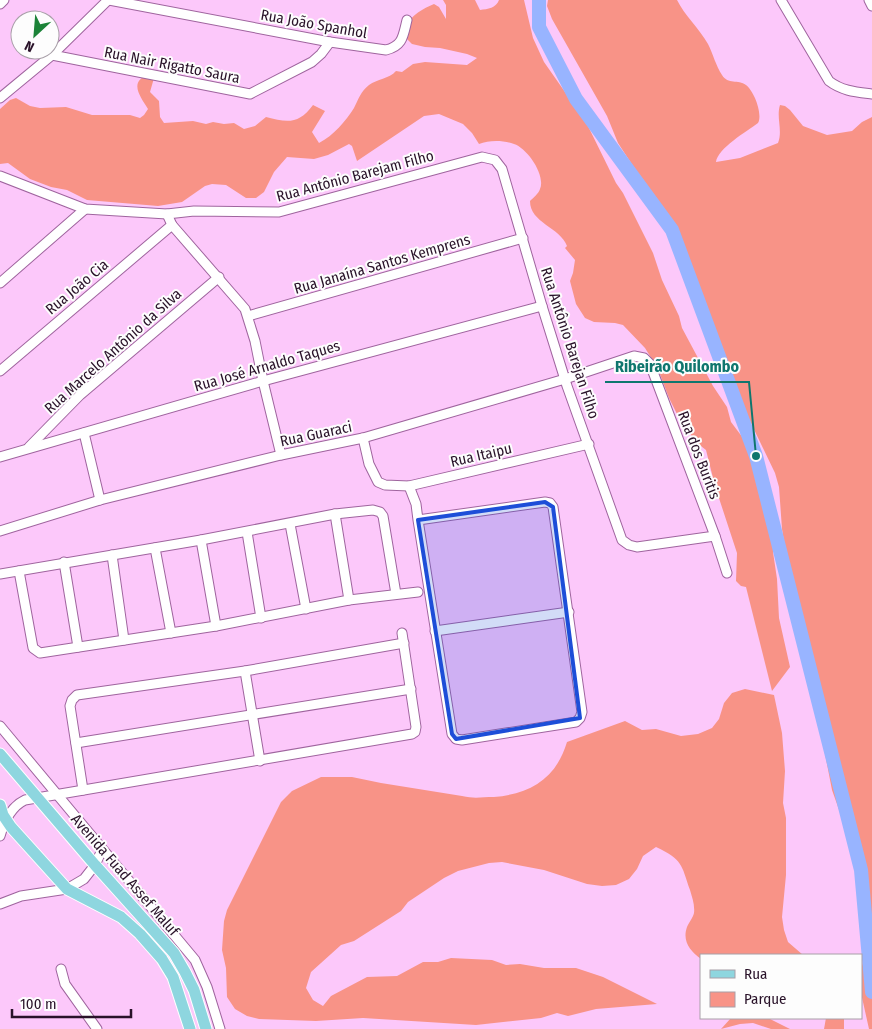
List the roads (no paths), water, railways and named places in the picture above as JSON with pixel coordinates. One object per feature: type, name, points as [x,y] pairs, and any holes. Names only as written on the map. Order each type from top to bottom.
[{"type":"main road","name":"Avenida Fuad Assef Maluf","points":[[0,754],[95,865],[174,953],[194,990],[206,1029]]},
{"type":"main road","name":"Avenida Fuad Assef Maluf","points":[[0,805],[6,821],[66,889],[121,917],[140,934],[162,959],[173,977],[190,1029]]},
{"type":"street","points":[[0,4],[4,0]]},
{"type":"street","points":[[60,47],[108,0]]},
{"type":"street","name":"Rua João Spanhol","points":[[108,0],[330,42],[386,50],[394,48],[401,42],[407,20]]},
{"type":"street","points":[[781,0],[829,81],[837,87],[846,90],[872,94]]},
{"type":"street","points":[[869,0],[872,6]]},
{"type":"street","name":"Rua Nair Rigatto Saura","points":[[60,57],[250,94],[312,62],[330,42]]},
{"type":"street","points":[[0,98],[46,60]]},
{"type":"street","name":"Rua Antônio Barejam Filho","points":[[1,179],[85,209],[167,214],[194,211],[278,212],[482,157]]},
{"type":"street","name":"Rua Antônio Barejan Filho","points":[[482,157],[494,160],[502,169],[565,379],[590,444],[622,540],[629,545],[637,547],[715,536]]},
{"type":"street","points":[[0,283],[85,209]]},
{"type":"street","points":[[167,214],[172,225],[245,309],[281,455]]},
{"type":"street","name":"Rua João Cia","points":[[0,371],[172,225]]},
{"type":"street","name":"Rua Janaína Santos Kemprens","points":[[248,316],[523,238]]},
{"type":"street","name":"Rua Marcelo Antônio da Silva","points":[[28,448],[80,395],[218,277]]},
{"type":"street","name":"Rua José Arnaldo Taques","points":[[0,457],[263,380],[542,306]]},
{"type":"street","name":"Rua Guaraci","points":[[0,531],[100,500],[281,455],[363,438],[565,379],[634,356]]},
{"type":"street","name":"Rua dos Buritis","points":[[634,356],[644,358],[650,364],[715,536],[727,573]]},
{"type":"street","points":[[84,433],[100,500]]},
{"type":"street","name":"Rua Itaipu","points":[[363,438],[369,464],[378,482],[385,485],[409,486],[590,444]]},
{"type":"street","points":[[409,486],[416,504],[418,520],[435,631],[452,734],[456,739],[462,740],[576,722],[582,712],[553,507],[550,503],[545,502],[418,520]]},
{"type":"street","points":[[0,574],[246,532],[335,514],[374,510],[380,512],[383,516],[396,594]]},
{"type":"street","points":[[335,514],[349,600]]},
{"type":"street","points":[[290,524],[306,609]]},
{"type":"street","points":[[246,532],[261,618]]},
{"type":"street","points":[[201,540],[216,626]]},
{"type":"street","points":[[155,548],[171,633]]},
{"type":"street","points":[[112,555],[124,640]]},
{"type":"street","points":[[64,562],[78,647]]},
{"type":"street","points":[[19,571],[33,648],[36,652],[40,653],[216,626],[349,600],[418,592]]},
{"type":"street","points":[[435,631],[569,612]]},
{"type":"street","points":[[0,836],[6,821],[16,805],[45,796],[412,734],[415,732],[416,727],[402,633]]},
{"type":"street","points":[[83,790],[70,706],[72,700],[77,695],[245,670],[404,643]]},
{"type":"street","points":[[245,670],[260,761]]},
{"type":"street","points":[[76,743],[411,689]]},
{"type":"street","points":[[1,728],[195,960],[207,987],[220,1029]]},
{"type":"street","points":[[30,761],[32,770],[44,786],[43,792],[38,798]]},
{"type":"street","points":[[0,904],[21,896],[66,889],[84,879],[95,865],[102,850]]},
{"type":"street","points":[[61,969],[65,984],[97,1029]]},
{"type":"waterway","points":[[539,0],[539,27],[576,99],[672,230],[756,456],[861,870],[872,992]]},
{"type":"place","name":"Ribeirão Quilombo","points":[[756,456]]}]
